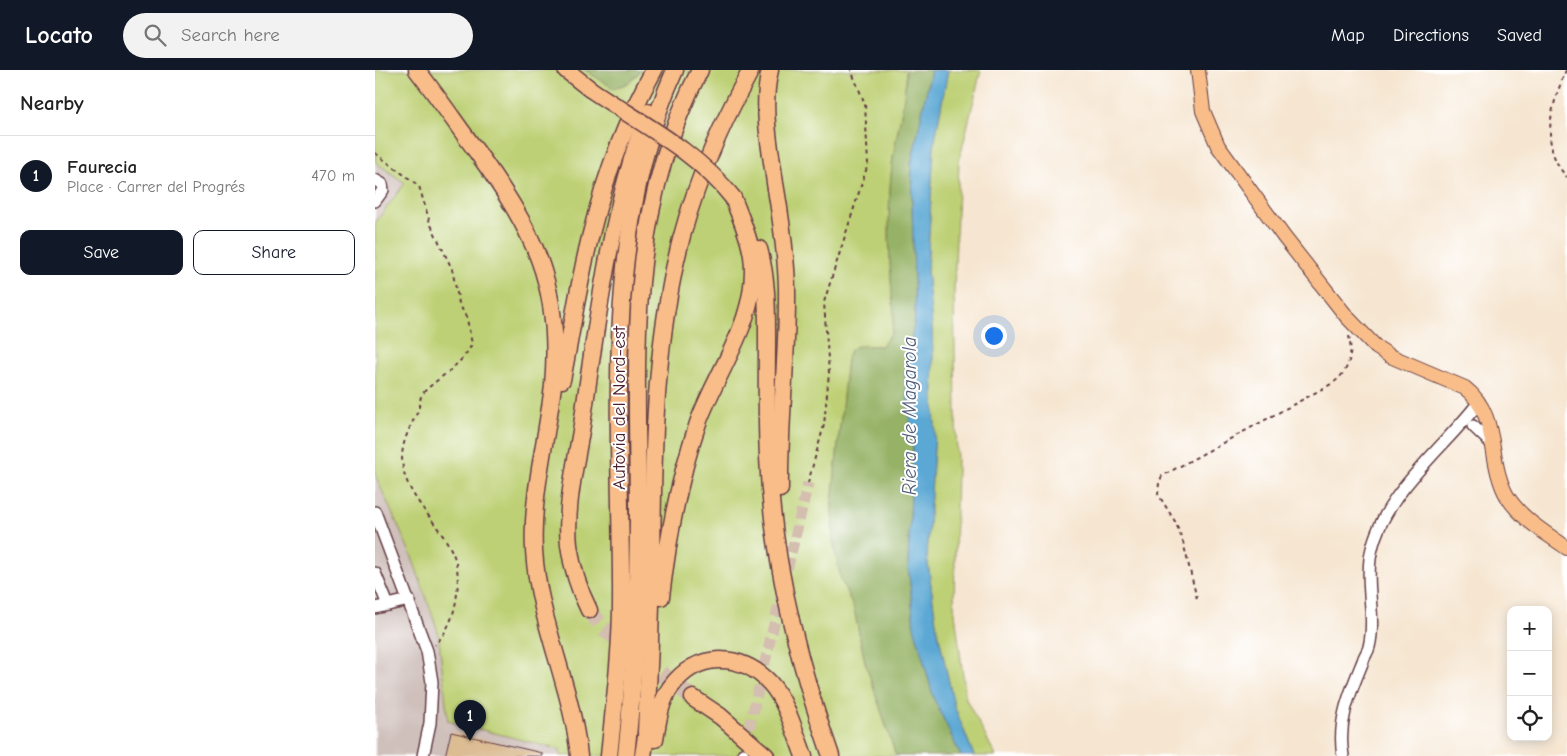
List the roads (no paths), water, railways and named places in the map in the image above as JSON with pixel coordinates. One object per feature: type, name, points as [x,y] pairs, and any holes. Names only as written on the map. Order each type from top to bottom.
[{"type":"highway","points":[[417,70],[503,188],[532,237],[551,298],[555,332],[549,426],[536,500],[534,550],[541,597],[571,709],[579,756]]},
{"type":"highway","points":[[566,70],[591,89],[687,153],[709,171],[733,198],[751,226],[764,268],[767,312],[768,458],[785,600],[831,756]]},
{"type":"highway","points":[[549,426],[557,400],[591,232],[603,188],[619,144],[654,70]]},
{"type":"highway","points":[[589,610],[576,576],[569,532],[574,477],[609,248],[623,185],[649,108],[667,70]]},
{"type":"highway","name":"Autovia del Nord-est","points":[[609,756],[621,604],[620,323],[625,261],[632,204],[657,117],[675,70]]},
{"type":"highway","name":"Autovia del Nord-est","points":[[626,756],[636,625],[637,323],[642,266],[652,201],[661,166],[685,100],[700,70]]},
{"type":"highway","points":[[643,756],[650,656],[654,422],[660,351],[671,283],[692,205],[716,142],[751,70]]},
{"type":"highway","points":[[770,70],[767,102],[768,136],[783,236],[787,287],[780,449],[781,508],[794,628]]},
{"type":"highway","points":[[646,732],[652,708],[659,608],[667,539],[675,500],[699,421],[744,321],[753,283],[750,245],[733,198]]},
{"type":"highway","points":[[652,756],[661,708],[670,688],[686,671],[704,663],[724,660],[748,666],[770,684],[780,698],[805,756]]},
{"type":"highway","points":[[693,698],[720,716],[766,756]]},
{"type":"main road","points":[[1198,70],[1203,111],[1218,146],[1284,237],[1347,317],[1371,342],[1390,356],[1465,388],[1479,402],[1488,423],[1501,481],[1514,506],[1531,522],[1567,548]]},
{"type":"street","points":[[375,180],[381,184],[383,190],[375,201]]},
{"type":"street","points":[[1343,756],[1342,718],[1369,648],[1371,633],[1369,573],[1373,546],[1397,497],[1467,426],[1479,402]]},
{"type":"street","points":[[1467,426],[1488,423]]},
{"type":"street","points":[[1467,426],[1494,446]]},
{"type":"street","points":[[375,512],[427,651],[431,682],[430,723],[423,756]]},
{"type":"street","points":[[375,573],[388,605]]},
{"type":"street","points":[[375,608],[409,600]]},
{"type":"water","points":[[931,70],[948,70],[934,145],[927,271],[932,327],[935,432],[927,556],[936,623],[954,705],[974,756],[961,756],[934,699],[914,626],[908,563],[913,449],[905,375],[915,318],[911,165]]},
{"type":"tunnel","points":[[745,745],[808,483]]},
{"type":"tunnel","points":[[589,610],[602,627],[693,698]]},
{"type":"place","name":"Faurecia","points":[[470,741]]},
{"type":"water label","name":"Riera de Magarola","points":[[909,416]]}]
